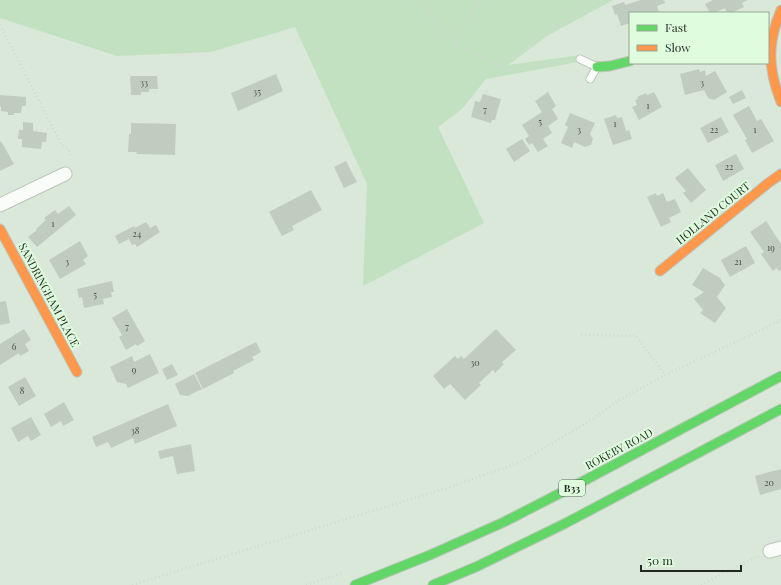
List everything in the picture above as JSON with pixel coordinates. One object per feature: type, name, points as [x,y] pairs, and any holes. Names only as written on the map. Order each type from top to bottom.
[{"type":"main road","points":[[781,10],[769,43],[771,64],[777,93],[781,102]]},
{"type":"main road","points":[[597,67],[610,66],[629,61]]},
{"type":"main road","name":"HOLLAND COURT","points":[[660,271],[781,174]]},
{"type":"main road","name":"SANDRINGHAM PLACE","points":[[0,229],[77,372]]},
{"type":"main road","name":"ROKEBY ROAD","points":[[355,585],[427,557],[528,511],[781,376]]},
{"type":"main road","name":"B33","points":[[433,585],[558,527],[781,408]]},
{"type":"street","points":[[0,205],[66,174]]},
{"type":"lane","points":[[580,58],[597,67],[590,80]]},
{"type":"path","points":[[416,0],[456,43],[509,71],[580,58]]},
{"type":"path","points":[[476,7],[477,0]]},
{"type":"path","points":[[456,43],[462,28],[480,0]]},
{"type":"path","points":[[499,67],[597,0]]},
{"type":"path","points":[[0,25],[61,144],[69,150],[70,155]]},
{"type":"path","points":[[132,585],[447,488],[521,462],[593,419],[616,402],[665,375],[781,320]]},
{"type":"path","points":[[581,334],[636,336],[665,375]]},
{"type":"path","points":[[701,585],[741,564],[776,550]]},
{"type":"path","points":[[306,585],[349,570]]},
{"type":"green space","points":[[0,0],[613,0],[547,36],[508,65],[581,55],[578,62],[486,79],[462,109],[438,127],[484,223],[363,286],[367,184],[295,27],[211,52],[117,56],[0,18]]},
{"type":"building","points":[[641,0],[664,0],[665,3],[657,6],[659,12],[629,12],[629,23],[621,26],[617,14],[615,15],[612,6],[624,2],[625,5]]},
{"type":"building","points":[[713,0],[748,0],[742,3],[744,7],[733,12],[727,12],[725,8],[716,12],[709,12],[705,4]]},
{"type":"building","points":[[699,69],[700,72],[705,70],[706,76],[715,71],[727,92],[714,100],[708,98],[704,90],[685,95],[680,74]]},
{"type":"building","points":[[276,74],[283,91],[238,111],[231,93]]},
{"type":"building","points":[[130,76],[157,76],[158,89],[149,89],[149,92],[141,92],[141,95],[131,95]]},
{"type":"building","points":[[742,90],[746,98],[733,104],[729,97]]},
{"type":"building","points":[[548,92],[556,106],[552,109],[558,119],[548,126],[552,133],[543,139],[548,146],[538,152],[532,143],[529,145],[525,139],[529,136],[522,125],[542,112],[535,101]]},
{"type":"building","points":[[654,92],[662,107],[639,120],[632,107],[637,105],[635,100],[638,99],[637,97],[646,93],[647,95]]},
{"type":"building","points":[[483,94],[501,99],[495,120],[492,120],[491,123],[471,117],[475,101],[480,102]]},
{"type":"building","points":[[0,95],[26,97],[26,106],[22,106],[21,113],[8,115],[8,112],[1,111]]},
{"type":"building","points":[[749,106],[757,121],[761,119],[774,141],[752,153],[745,140],[747,139],[733,115]]},
{"type":"building","points":[[570,113],[595,123],[590,134],[593,139],[591,145],[585,147],[574,142],[572,148],[561,143],[568,127],[565,125]]},
{"type":"building","points":[[616,115],[617,118],[622,117],[626,131],[629,130],[632,139],[613,145],[604,119]]},
{"type":"building","points":[[721,117],[729,132],[708,143],[700,128]]},
{"type":"building","points":[[23,122],[33,123],[33,131],[47,133],[46,142],[42,142],[41,149],[22,147],[22,139],[18,139],[19,130],[23,130]]},
{"type":"building","points":[[131,123],[176,124],[175,155],[136,154],[137,152],[128,152]]},
{"type":"building","points":[[522,139],[530,151],[514,162],[506,149]]},
{"type":"building","points":[[1,141],[14,164],[0,171],[0,142]]},
{"type":"building","points":[[736,154],[744,169],[723,181],[715,165]]},
{"type":"building","points":[[346,161],[357,182],[344,188],[334,167]]},
{"type":"building","points":[[688,168],[706,190],[691,203],[683,193],[686,191],[675,178]]},
{"type":"building","points":[[311,190],[322,210],[292,226],[294,230],[282,236],[269,212]]},
{"type":"building","points":[[656,193],[657,196],[663,193],[667,202],[675,199],[681,212],[669,218],[671,222],[661,227],[647,197]]},
{"type":"building","points":[[69,206],[76,215],[37,247],[28,237],[46,220],[44,218],[55,210],[58,214]]},
{"type":"building","points":[[766,221],[781,244],[781,270],[779,271],[777,268],[773,271],[761,254],[764,252],[750,232]]},
{"type":"building","points":[[146,222],[150,228],[156,225],[160,232],[137,247],[135,244],[132,245],[129,239],[119,244],[115,236],[134,226],[135,228]]},
{"type":"building","points":[[80,241],[88,256],[83,260],[86,264],[60,279],[49,260]]},
{"type":"building","points":[[746,246],[755,263],[730,277],[721,260]]},
{"type":"building","points":[[703,268],[720,278],[725,285],[717,297],[726,308],[715,323],[700,313],[703,310],[694,299],[704,292],[692,285]]},
{"type":"building","points":[[112,281],[114,292],[111,292],[112,297],[103,299],[104,304],[84,308],[82,297],[79,298],[77,289]]},
{"type":"building","points":[[6,301],[10,323],[0,325],[0,302]]},
{"type":"building","points":[[127,309],[145,341],[126,350],[119,337],[122,335],[112,318]]},
{"type":"building","points":[[24,329],[31,340],[25,344],[29,351],[20,356],[19,353],[0,365],[0,344]]},
{"type":"building","points":[[496,329],[516,350],[502,362],[504,364],[495,373],[493,370],[479,383],[481,385],[465,400],[450,384],[444,389],[433,376],[455,356],[458,359],[461,356],[464,359]]},
{"type":"building","points":[[256,342],[261,352],[252,357],[254,360],[233,371],[234,373],[203,389],[195,373]]},
{"type":"building","points":[[150,354],[159,373],[128,388],[126,384],[117,382],[110,367],[132,356],[134,362]]},
{"type":"building","points":[[172,364],[178,375],[167,380],[162,369]]},
{"type":"building","points":[[194,374],[202,389],[188,396],[180,395],[175,384]]},
{"type":"building","points":[[25,377],[36,396],[19,406],[8,387]]},
{"type":"building","points":[[64,402],[74,420],[63,426],[61,421],[51,427],[44,414]]},
{"type":"building","points":[[168,404],[177,426],[135,444],[133,438],[111,448],[108,442],[96,447],[92,437]]},
{"type":"building","points":[[31,417],[41,435],[31,441],[28,436],[18,442],[11,428]]},
{"type":"building","points":[[191,444],[195,471],[177,474],[173,456],[160,459],[158,451]]},
{"type":"building","points":[[781,469],[781,489],[760,495],[755,476]]},
{"type":"traffic: fast","points":[[597,67],[610,66],[629,61]]},
{"type":"traffic: fast","points":[[355,585],[430,555],[504,522],[781,376]]},
{"type":"traffic: fast","points":[[433,585],[478,566],[566,523],[781,409]]},
{"type":"traffic: slow","points":[[781,10],[776,22],[771,45],[772,67],[781,102]]},
{"type":"traffic: slow","points":[[660,271],[781,174]]},
{"type":"traffic: slow","points":[[0,229],[77,372]]}]
